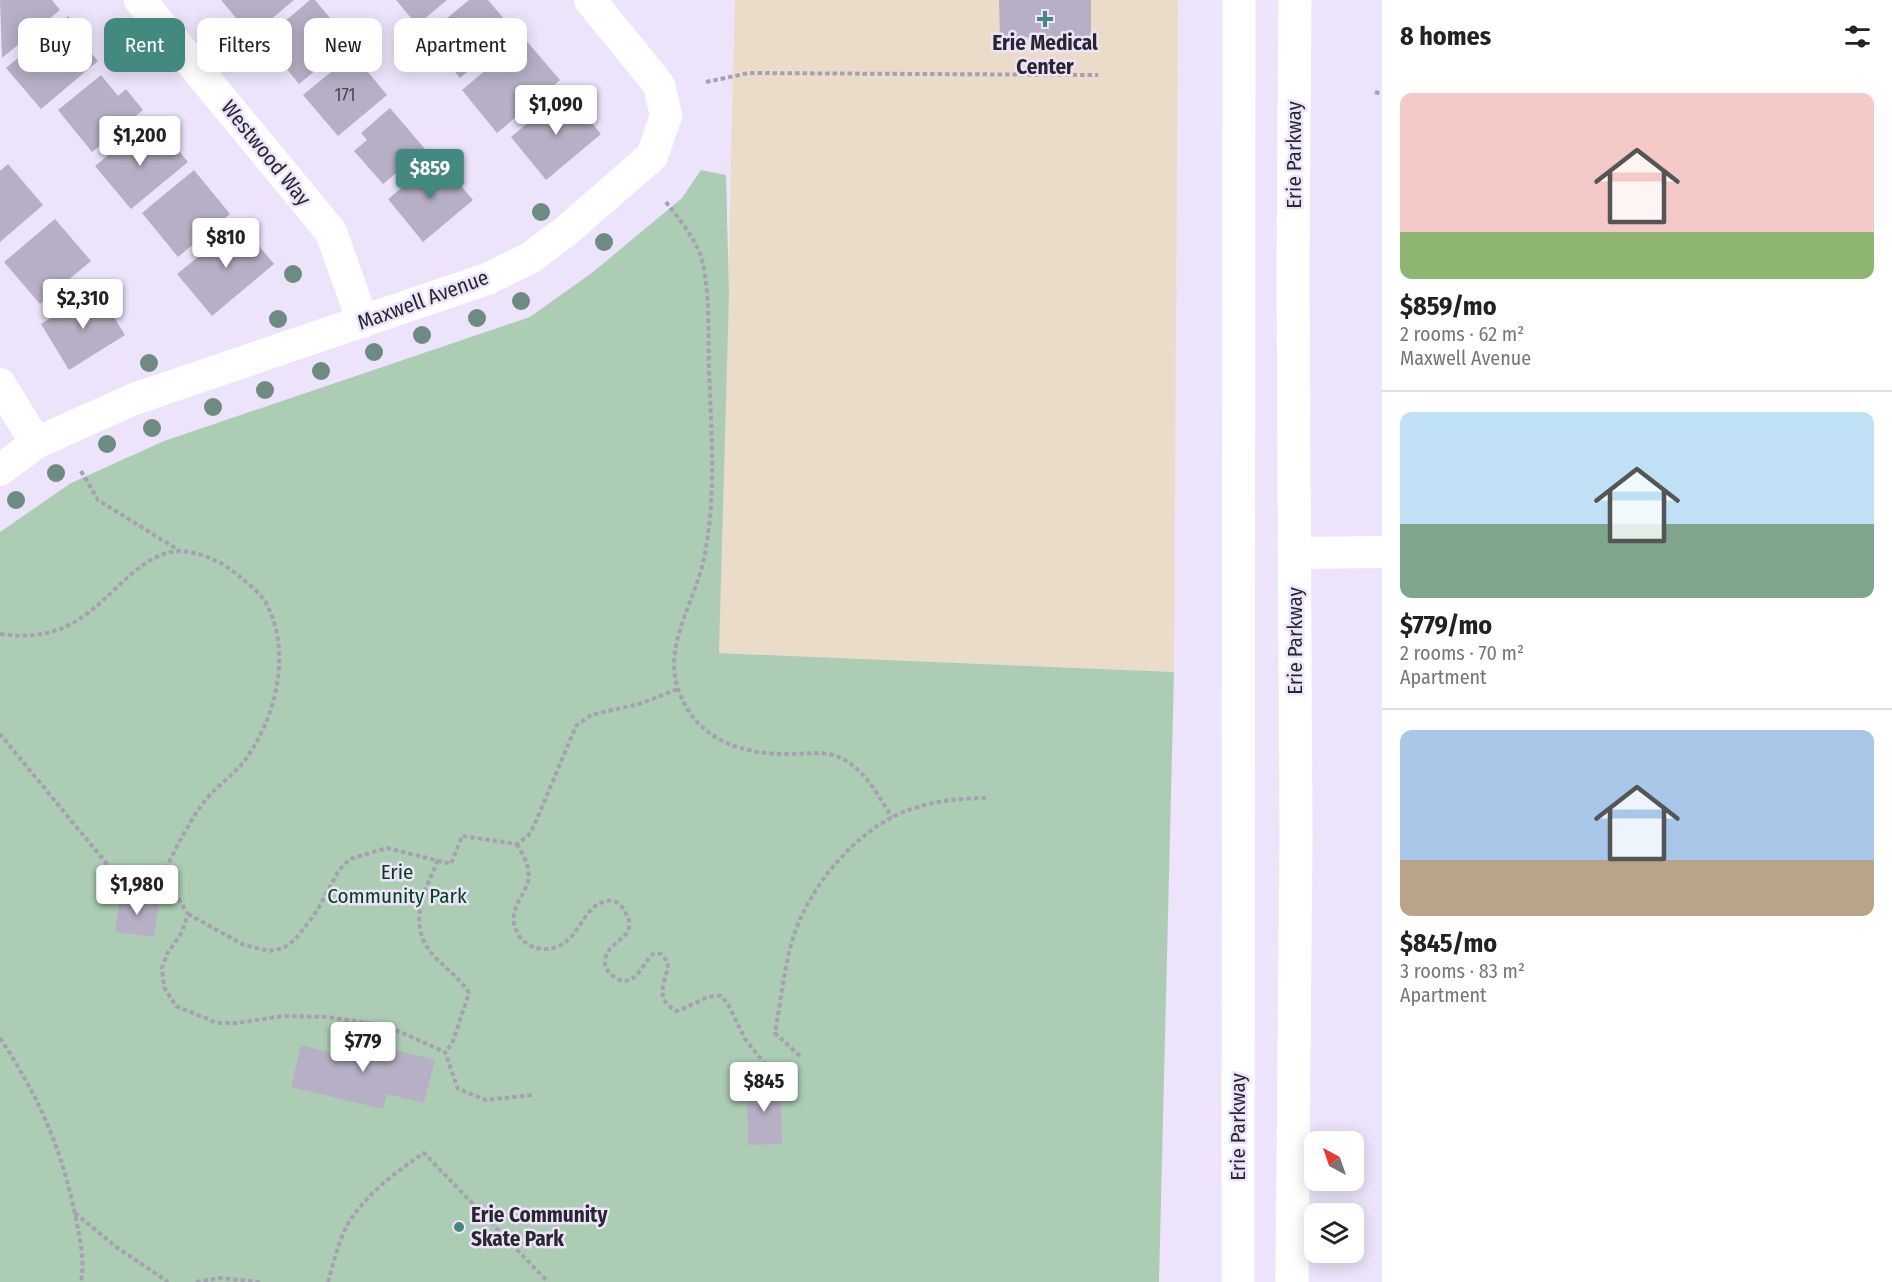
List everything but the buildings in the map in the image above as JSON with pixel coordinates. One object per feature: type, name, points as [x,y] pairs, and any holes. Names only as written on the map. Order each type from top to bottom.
[{"type":"main road","name":"Erie Parkway","points":[[1238,1282],[1239,0]]},
{"type":"main road","name":"Erie Parkway","points":[[1293,1282],[1296,839],[1295,0]]},
{"type":"street","name":"Westwood Way","points":[[140,0],[331,232],[363,322]]},
{"type":"street","name":"Maxwell Avenue","points":[[0,470],[36,443],[134,399],[487,279],[530,258],[566,231],[652,156],[666,116],[659,85],[590,0]]},
{"type":"street","points":[[0,384],[36,443]]},
{"type":"street","points":[[1295,553],[1382,552]]},
{"type":"path","points":[[706,82],[749,73],[1098,75]]},
{"type":"path","points":[[1375,92],[1382,94]]},
{"type":"path","points":[[666,202],[687,230],[702,262],[706,297],[713,480],[711,523],[704,561],[675,650],[674,667],[678,688],[696,721],[708,734],[724,742],[747,751],[772,755],[825,753],[842,758],[860,770],[892,817]]},
{"type":"path","points":[[81,471],[98,500],[180,551],[209,558],[227,566],[260,595],[269,608],[280,643],[273,705],[261,735],[245,761],[205,800],[163,873]]},
{"type":"path","points":[[0,634],[35,635],[59,630],[82,620],[130,574],[164,554],[180,551]]},
{"type":"path","points":[[163,873],[188,914],[244,945],[269,951],[283,948],[295,940],[318,911],[339,870],[350,859],[387,848],[451,864],[462,836],[517,844],[528,836],[534,826],[576,726],[591,715],[639,704],[678,688]]},
{"type":"path","points":[[0,734],[111,869],[163,873]]},
{"type":"path","points":[[800,1056],[775,1033],[794,935],[803,913],[834,867],[869,832],[892,817],[936,802],[964,798],[988,798]]},
{"type":"path","points":[[517,844],[529,870],[528,880],[513,913],[514,926],[527,944],[548,949],[566,944],[592,910],[612,900],[620,904],[628,916],[629,926],[627,936],[608,952],[605,960],[607,970],[613,977],[633,980],[653,954],[662,954],[668,962],[661,988],[669,1007],[676,1011],[687,1009],[712,995],[721,996],[729,1006],[745,1039],[765,1064]]},
{"type":"path","points":[[438,860],[419,913],[421,938],[428,950],[465,986],[469,993],[452,1044],[445,1052]]},
{"type":"path","points":[[188,914],[182,932],[166,954],[162,968],[164,987],[176,1006],[217,1023],[237,1023],[283,1016],[328,1017],[387,1026],[445,1052],[458,1089],[486,1100],[532,1095]]},
{"type":"path","points":[[0,1038],[23,1073],[52,1131],[75,1212],[84,1261],[81,1282]]},
{"type":"path","points":[[328,1282],[350,1220],[373,1194],[401,1169],[424,1153],[548,1282]]},
{"type":"path","points":[[75,1212],[116,1246],[168,1282]]},
{"type":"path","points":[[196,1282],[220,1278],[260,1282]]},
{"type":"shaded area","points":[[735,0],[1178,0],[1174,672],[719,653]]},
{"type":"green space","name":"Erie Community Park","points":[[701,170],[726,175],[729,294],[719,653],[1174,672],[1159,1282],[0,1282],[0,532],[71,483],[164,441],[530,317],[593,272],[682,198]]},
{"type":"place","name":"Erie Medical Center","points":[[1045,19]]},
{"type":"place","name":"Erie Community Skate Park","points":[[459,1227]]}]
